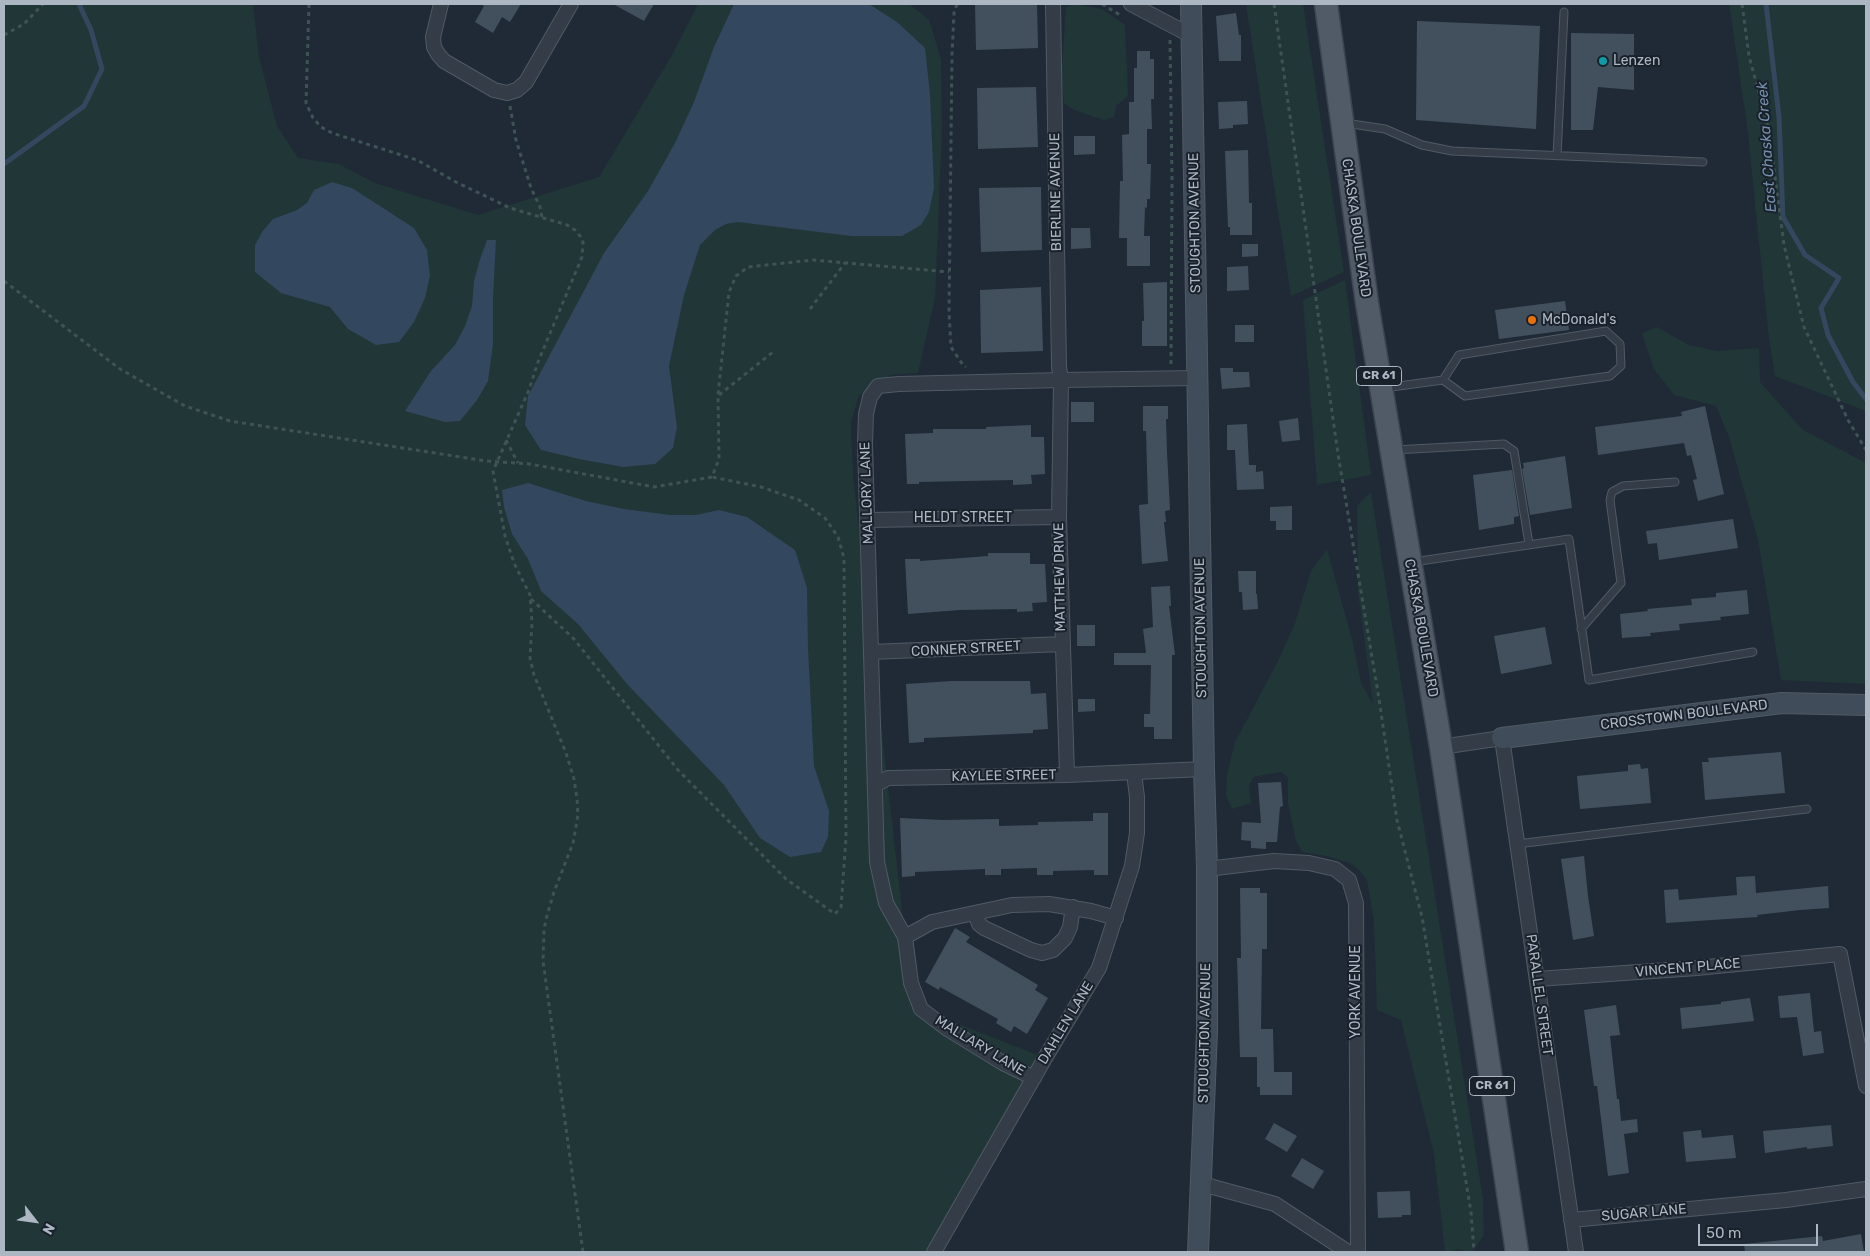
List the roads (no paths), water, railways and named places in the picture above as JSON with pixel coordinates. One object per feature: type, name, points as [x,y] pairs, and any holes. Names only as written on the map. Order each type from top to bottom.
[{"type":"main road","name":"CHASKA BOULEVARD","points":[[1326,4],[1367,303],[1441,747],[1516,1252]]},
{"type":"street","points":[[441,4],[434,37],[434,47],[438,54],[444,61],[494,90],[507,93],[518,90],[526,82],[572,4]]},
{"type":"street","name":"BIERLINE AVENUE","points":[[1053,4],[1060,380]]},
{"type":"street","points":[[1131,4],[1192,36]]},
{"type":"street","name":"STOUGHTON AVENUE","points":[[1191,4],[1207,869],[1207,1031],[1198,1252]]},
{"type":"street","points":[[1060,380],[1198,378]]},
{"type":"street","name":"MATTHEW DRIVE","points":[[1060,380],[1058,517],[1067,775]]},
{"type":"street","name":"MALLORY LANE","points":[[875,785],[865,444],[866,414],[870,397],[878,386],[899,384],[1060,380]]},
{"type":"street","name":"HELDT STREET","points":[[868,520],[1058,517]]},
{"type":"street","name":"CONNER STREET","points":[[871,652],[1062,644]]},
{"type":"street","name":"CROSSTOWN BOULEVARD","points":[[1502,738],[1782,703],[1866,705]]},
{"type":"street","points":[[1441,747],[1502,738]]},
{"type":"street","name":"PARALLEL STREET","points":[[1502,738],[1576,1252]]},
{"type":"street","name":"KAYLEE STREET","points":[[875,785],[888,778],[1067,775],[1204,769]]},
{"type":"street","name":"DAHLEN LANE","points":[[934,1252],[1099,968],[1132,866],[1137,833],[1137,797],[1134,773]]},
{"type":"street","name":"MALLARY LANE","points":[[875,785],[876,862],[886,903],[905,937],[911,982],[921,1009],[954,1033],[1004,1063],[1034,1078]]},
{"type":"street","name":"YORK AVENUE","points":[[1207,869],[1274,861],[1309,863],[1335,869],[1349,880],[1356,903],[1358,1252]]},
{"type":"street","points":[[905,937],[932,922],[975,914],[1012,904],[1050,904],[1073,907],[1116,918]]},
{"type":"street","points":[[975,914],[979,924],[984,928],[1031,950],[1042,953],[1053,950],[1065,938],[1070,927],[1073,907]]},
{"type":"street","name":"VINCENT PLACE","points":[[1537,979],[1697,968],[1840,954],[1866,1086]]},
{"type":"street","points":[[1202,1184],[1275,1204],[1348,1252]]},
{"type":"street","name":"SUGAR LANE","points":[[1571,1220],[1786,1200],[1866,1189]]},
{"type":"lane","points":[[1557,156],[1564,12]]},
{"type":"lane","points":[[1342,122],[1386,129],[1422,145],[1452,151],[1702,162]]},
{"type":"lane","points":[[1381,388],[1443,380],[1465,396],[1610,376],[1621,366],[1620,344],[1606,331],[1459,355],[1443,380]]},
{"type":"lane","points":[[1391,450],[1504,444],[1514,451],[1529,544]]},
{"type":"lane","points":[[1581,629],[1620,583],[1610,500],[1612,492],[1623,486],[1675,482]]},
{"type":"lane","points":[[1410,562],[1569,539],[1589,680],[1753,652]]},
{"type":"lane","points":[[1517,844],[1806,809]]},
{"type":"water","points":[[734,4],[869,4],[897,22],[925,48],[930,94],[934,188],[929,212],[921,225],[902,236],[851,236],[738,222],[726,224],[715,230],[700,245],[684,295],[669,366],[677,427],[673,448],[655,464],[623,467],[541,450],[525,425],[528,396],[604,253],[648,191],[675,143],[694,102],[714,47]]},
{"type":"water","points":[[332,182],[352,188],[414,228],[427,250],[430,276],[425,298],[414,322],[399,342],[376,345],[348,329],[330,307],[281,293],[255,272],[255,245],[262,232],[273,219],[297,210],[307,203],[314,190]]},
{"type":"water","points":[[487,240],[496,240],[493,344],[488,381],[477,400],[460,421],[445,422],[405,411],[431,371],[455,345],[465,326],[472,306],[474,281]]},
{"type":"water","points":[[528,483],[586,501],[624,509],[670,515],[696,515],[719,510],[747,517],[795,550],[807,588],[814,766],[829,811],[828,837],[821,852],[790,857],[760,838],[724,785],[627,684],[578,624],[541,591],[528,559],[512,534],[504,507],[502,490]]},
{"type":"waterway","name":"East Chaska Creek","points":[[4,164],[84,106],[102,69],[91,30],[79,4]]},
{"type":"waterway","name":"East Chaska Creek","points":[[1766,4],[1779,117],[1783,217],[1805,255],[1839,278],[1821,308],[1828,335],[1853,382],[1866,399]]},
{"type":"place","name":"Lenzen","points":[[1603,61]]},
{"type":"place","name":"McDonald's","points":[[1532,320]]}]
